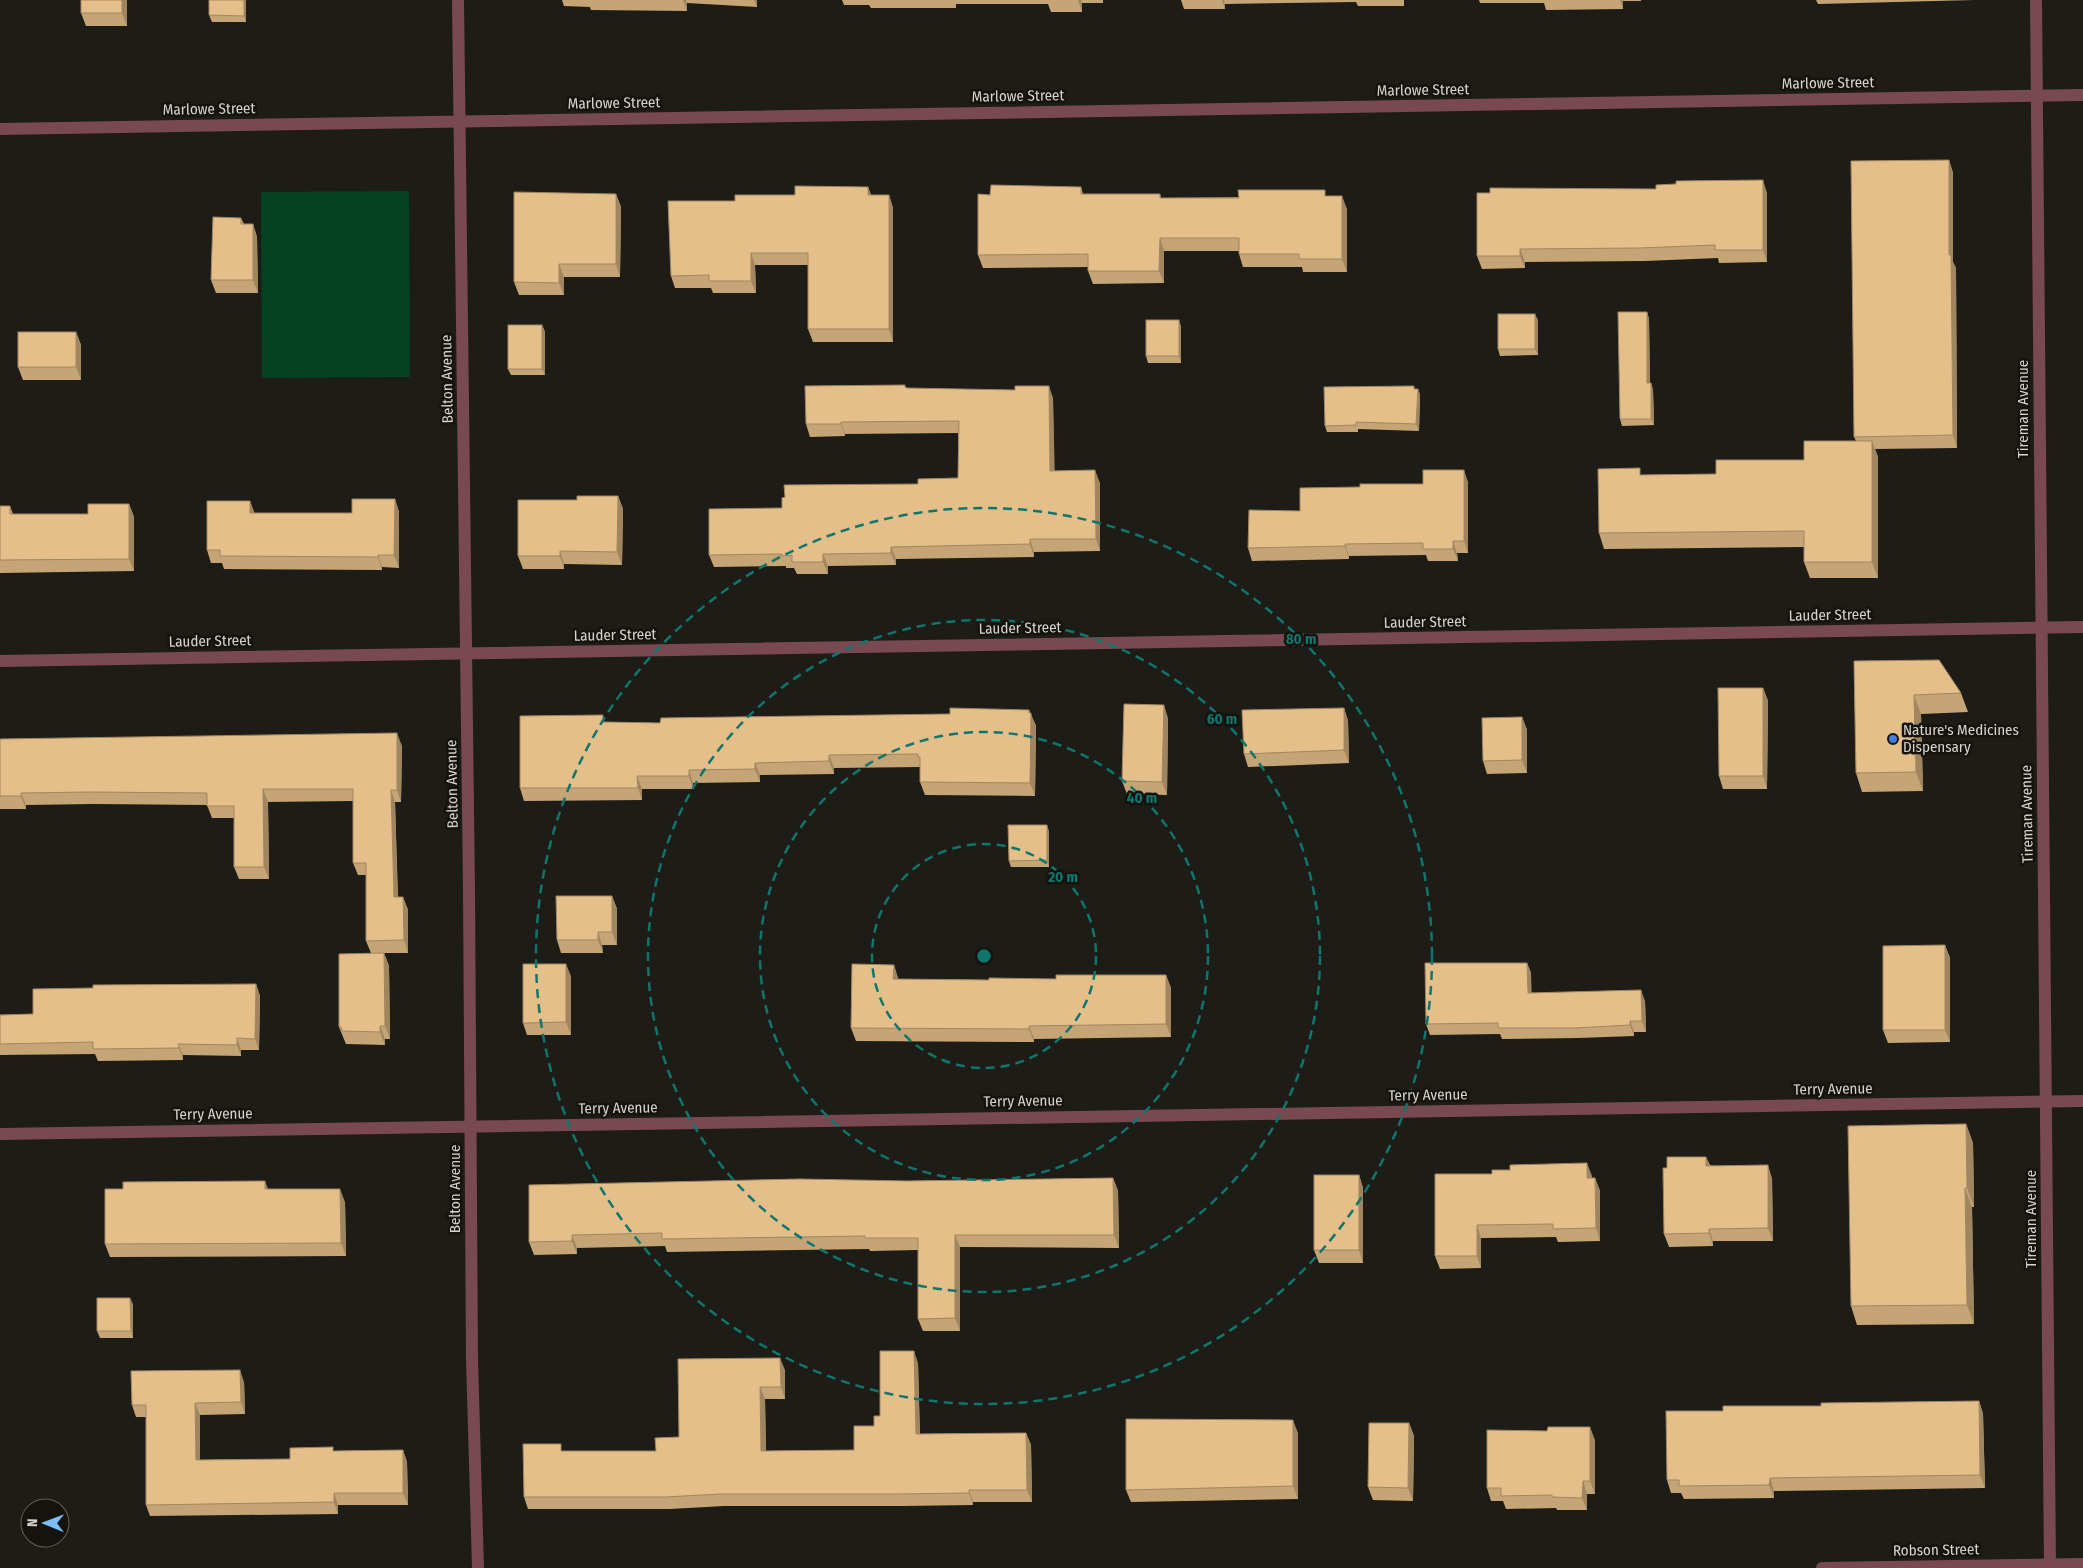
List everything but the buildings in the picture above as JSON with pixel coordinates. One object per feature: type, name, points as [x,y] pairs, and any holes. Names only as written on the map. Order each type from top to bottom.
[{"type":"street","name":"Belton Avenue","points":[[458,0],[472,1360],[478,1568]]},
{"type":"street","name":"Tireman Avenue","points":[[2036,0],[2050,1566]]},
{"type":"street","name":"Marlowe Street","points":[[0,129],[2083,95]]},
{"type":"street","name":"Lauder Street","points":[[0,661],[2083,627]]},
{"type":"street","name":"Terry Avenue","points":[[0,1134],[2083,1101]]},
{"type":"street","name":"Robson Street","points":[[1822,1568],[2083,1564]]},
{"type":"green space","points":[[409,191],[410,377],[262,378],[261,192]]},
{"type":"place","name":"Nature's Medicines Dispensary","points":[[1893,739]]}]
